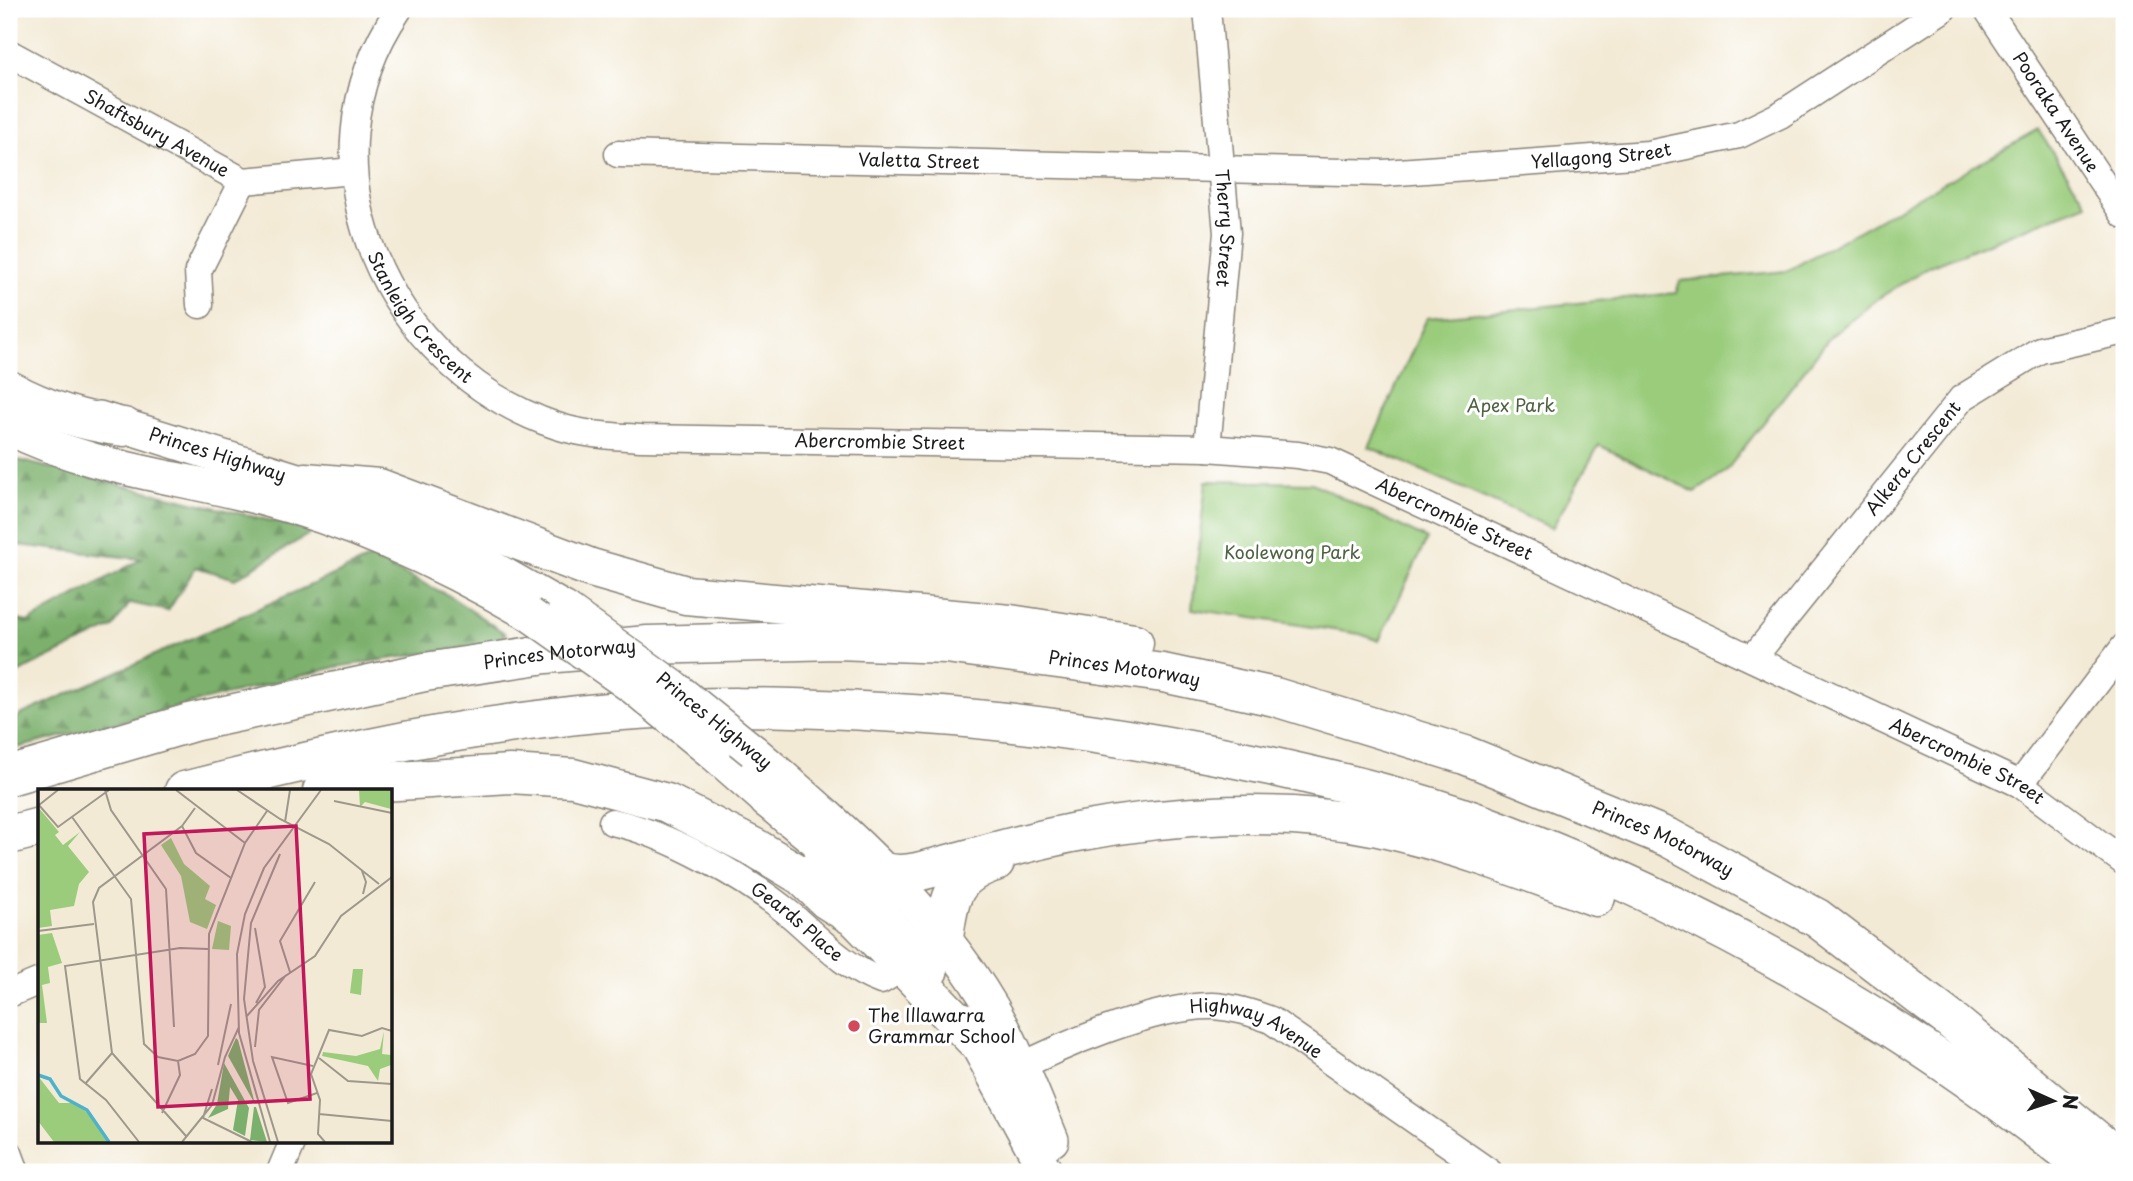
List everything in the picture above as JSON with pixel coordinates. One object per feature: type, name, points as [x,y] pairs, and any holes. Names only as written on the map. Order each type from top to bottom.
[{"type":"highway","points":[[9,390],[31,402],[88,421],[124,427]]},
{"type":"highway","points":[[306,482],[379,488],[591,568],[686,595],[1010,624],[1139,645],[1287,679],[1408,715],[1532,763],[1662,824],[1669,838]]},
{"type":"highway","name":"Princes Motorway","points":[[9,776],[193,722],[425,672],[648,645],[836,640],[918,643],[1163,673],[1275,697],[1465,755],[1669,838],[1817,918],[1952,1021],[2124,1163]]},
{"type":"highway","points":[[192,789],[332,754],[555,717],[622,712],[807,706],[988,719],[1166,744],[1345,783],[1417,803],[1493,828],[1647,892],[1774,958],[1854,1005],[2010,1106],[2091,1172]]},
{"type":"highway","points":[[335,789],[382,782],[510,774],[573,778],[629,790],[667,803],[713,824],[802,876],[827,900],[922,954],[977,1042]]},
{"type":"highway","points":[[768,799],[867,870],[891,876],[917,872],[1079,831],[1211,816],[1304,818],[1377,827],[1459,849],[1574,888],[1733,955],[1812,999],[1955,1087],[2070,1172]]},
{"type":"highway","points":[[922,954],[954,890],[965,875],[983,865],[1023,852],[1146,823]]},
{"type":"highway","points":[[9,835],[38,828]]},
{"type":"highway","points":[[9,861],[38,854]]},
{"type":"main road","name":"Princes Highway","points":[[9,374],[84,411],[124,427],[306,482],[462,551],[565,609],[676,688],[845,831],[891,876],[922,954]]},
{"type":"main road","name":"Princes Highway","points":[[9,428],[72,455],[261,498],[322,518],[416,555],[529,614],[634,688],[768,799],[922,954],[974,982],[1002,1026],[1010,1072],[1046,1172]]},
{"type":"main road","name":"Princes Highway","points":[[977,1042],[1010,1072],[1067,1172]]},
{"type":"street","name":"Stanleigh Crescent","points":[[399,9],[372,62],[356,116],[353,171],[362,218],[378,265],[396,303],[429,345],[473,381],[526,412],[559,426],[598,435],[715,439]]},
{"type":"street","name":"Therry Street","points":[[1207,9],[1227,233],[1207,448]]},
{"type":"street","name":"Yellagong Street","points":[[1221,170],[1418,172],[1648,154],[1695,145],[1739,135],[1780,116],[1943,9]]},
{"type":"street","name":"Pooraka Avenue","points":[[1987,9],[2124,215]]},
{"type":"street","name":"Shaftsbury Avenue","points":[[9,53],[243,181],[353,171]]},
{"type":"street","name":"Valetta Street","points":[[618,154],[1221,170]]},
{"type":"street","points":[[200,305],[198,271],[243,181]]},
{"type":"street","name":"Alkera Crescent","points":[[1753,658],[1962,398],[2040,350],[2124,331]]},
{"type":"street","name":"Abercrombie Street","points":[[715,439],[1207,448],[1330,461],[2020,783],[2124,862]]},
{"type":"street","points":[[2020,783],[2124,647]]},
{"type":"street","name":"Geards Place","points":[[612,822],[632,826],[756,887],[818,941],[866,975],[881,981],[922,954]]},
{"type":"street","points":[[9,994],[38,982]]},
{"type":"street","name":"Highway Avenue","points":[[1010,1072],[1097,1035],[1172,1010],[1212,1006],[1244,1010],[1271,1020],[1489,1172]]},
{"type":"street","points":[[280,1172],[293,1142]]},
{"type":"street","points":[[9,1153],[16,1172]]},
{"type":"green space","name":"Apex Park","points":[[2038,130],[2087,204],[1930,266],[1879,298],[1831,336],[1725,472],[1695,492],[1599,445],[1552,528],[1369,447],[1427,318],[1676,293],[1680,281],[1787,271]]},
{"type":"green space","points":[[9,458],[314,531],[235,579],[196,567],[168,611],[130,603],[113,627],[9,677],[9,618],[28,622],[141,559],[9,544]]},
{"type":"green space","name":"Koolewong Park","points":[[1206,481],[1312,483],[1427,539],[1379,641],[1360,634],[1192,609]]},
{"type":"green space","points":[[371,558],[448,595],[506,634],[493,643],[336,667],[9,750],[9,723],[20,715]]},
{"type":"place","name":"The Illawarra Grammar School","points":[[854,1026]]}]
